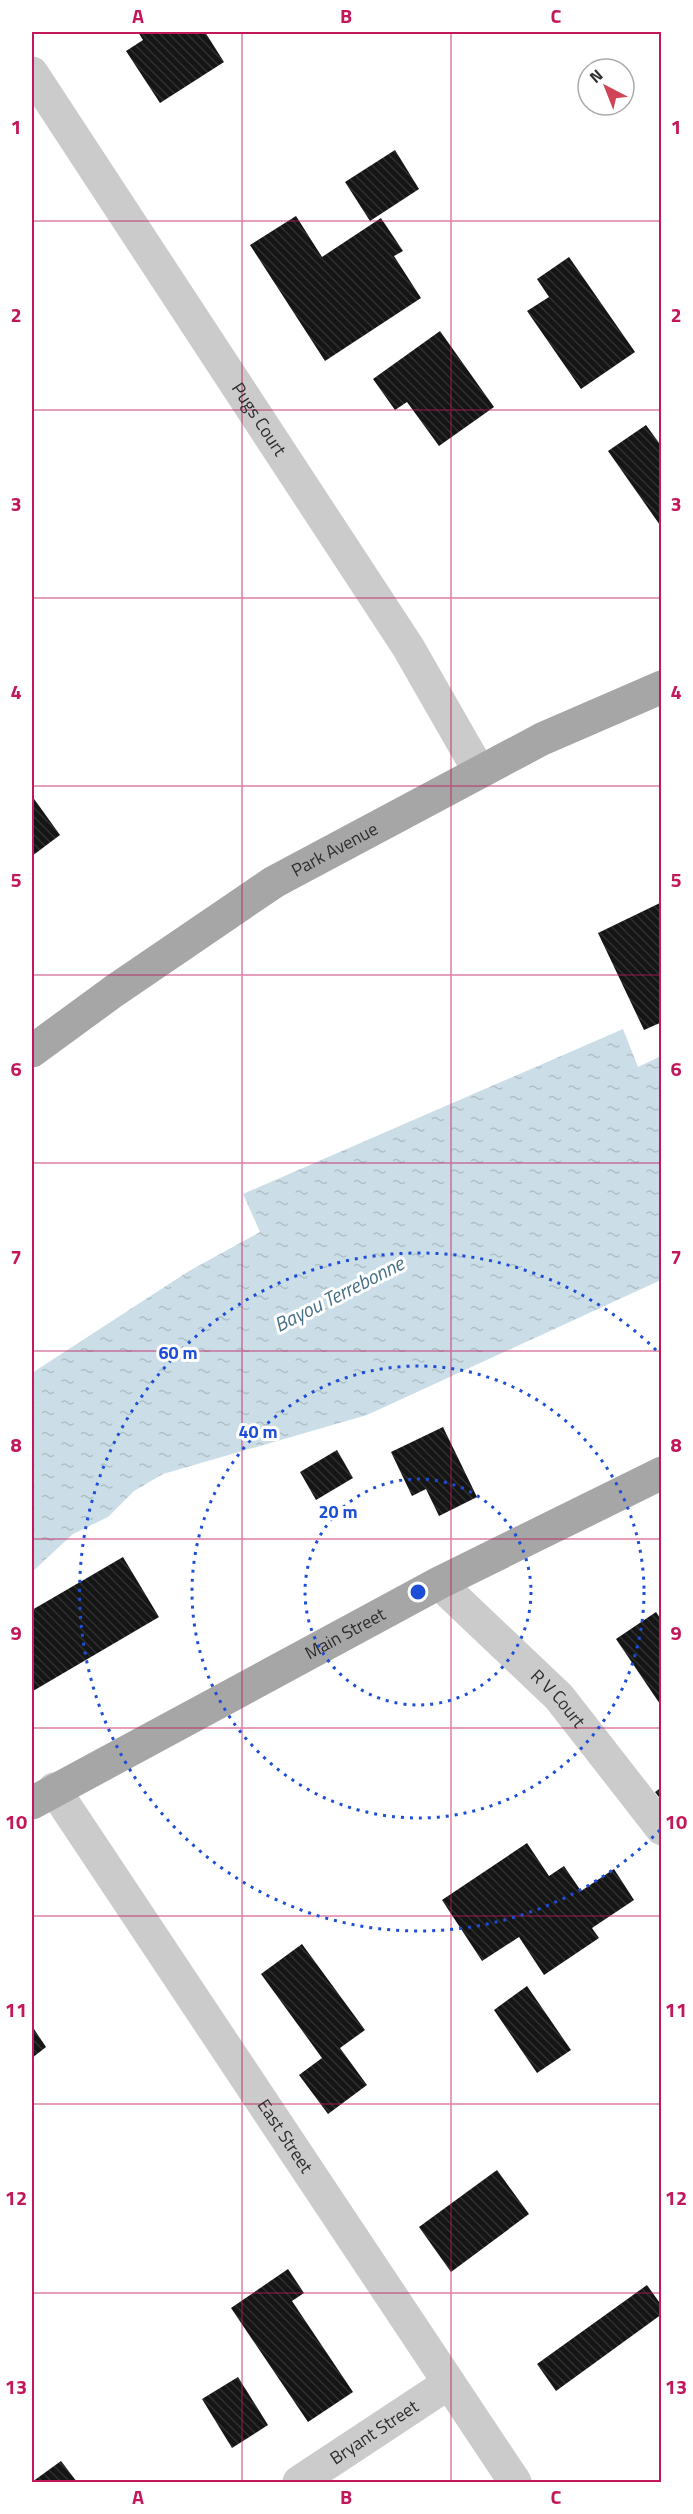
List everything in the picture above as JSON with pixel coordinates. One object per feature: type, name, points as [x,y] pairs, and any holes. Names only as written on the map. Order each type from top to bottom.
[{"type":"main road","name":"Park Avenue","points":[[32,1052],[114,991],[274,882],[542,739],[662,687]]},
{"type":"main road","name":"Main Street","points":[[43,1796],[439,1583],[662,1473]]},
{"type":"street","name":"Pugs Court","points":[[32,73],[408,647],[479,771]]},
{"type":"street","name":"R V Court","points":[[439,1583],[559,1697],[662,1828]]},
{"type":"street","name":"East Street","points":[[43,1796],[515,2482]]},
{"type":"street","name":"Bryant Street","points":[[299,2482],[449,2383]]},
{"type":"water","name":"Bayou Terrebonne","points":[[623,1029],[638,1067],[661,1056],[661,1280],[367,1415],[163,1474],[134,1491],[108,1517],[73,1534],[32,1572],[32,1373],[189,1271],[260,1232],[243,1194]]},
{"type":"building","points":[[138,32],[205,32],[224,62],[160,103],[126,51],[143,40]]},
{"type":"building","points":[[395,150],[419,189],[370,221],[345,182]]},
{"type":"building","points":[[296,216],[322,257],[381,218],[403,251],[394,256],[421,298],[325,361],[250,245]]},
{"type":"building","points":[[569,257],[635,352],[581,389],[527,311],[549,297],[537,279]]},
{"type":"building","points":[[440,331],[494,407],[439,446],[407,402],[395,410],[373,379]]},
{"type":"building","points":[[646,425],[662,447],[662,528],[608,451]]},
{"type":"building","points":[[32,796],[60,835],[32,856]]},
{"type":"building","points":[[662,902],[662,1022],[644,1030],[598,933]]},
{"type":"building","points":[[443,1427],[477,1497],[439,1516],[426,1489],[412,1496],[391,1452]]},
{"type":"building","points":[[337,1450],[353,1478],[316,1500],[300,1472]]},
{"type":"building","points":[[123,1557],[159,1617],[33,1691],[32,1610]]},
{"type":"building","points":[[656,1612],[662,1621],[662,1707],[616,1639]]},
{"type":"building","points":[[662,1787],[662,1801],[655,1792]]},
{"type":"building","points":[[527,1843],[549,1876],[564,1866],[581,1891],[614,1869],[634,1900],[592,1928],[599,1938],[544,1975],[519,1937],[482,1961],[442,1900]]},
{"type":"building","points":[[302,1944],[365,2030],[340,2048],[367,2085],[328,2114],[299,2075],[322,2058],[261,1974]]},
{"type":"building","points":[[527,1986],[571,2050],[537,2073],[494,2010]]},
{"type":"building","points":[[32,2026],[46,2047],[32,2058]]},
{"type":"building","points":[[497,2170],[529,2214],[451,2272],[419,2227]]},
{"type":"building","points":[[288,2269],[304,2293],[292,2301],[353,2392],[308,2422],[231,2308]]},
{"type":"building","points":[[647,2285],[662,2306],[662,2314],[556,2391],[537,2364]]},
{"type":"building","points":[[238,2377],[268,2425],[232,2448],[202,2399]]},
{"type":"building","points":[[61,2461],[77,2482],[32,2482]]}]
